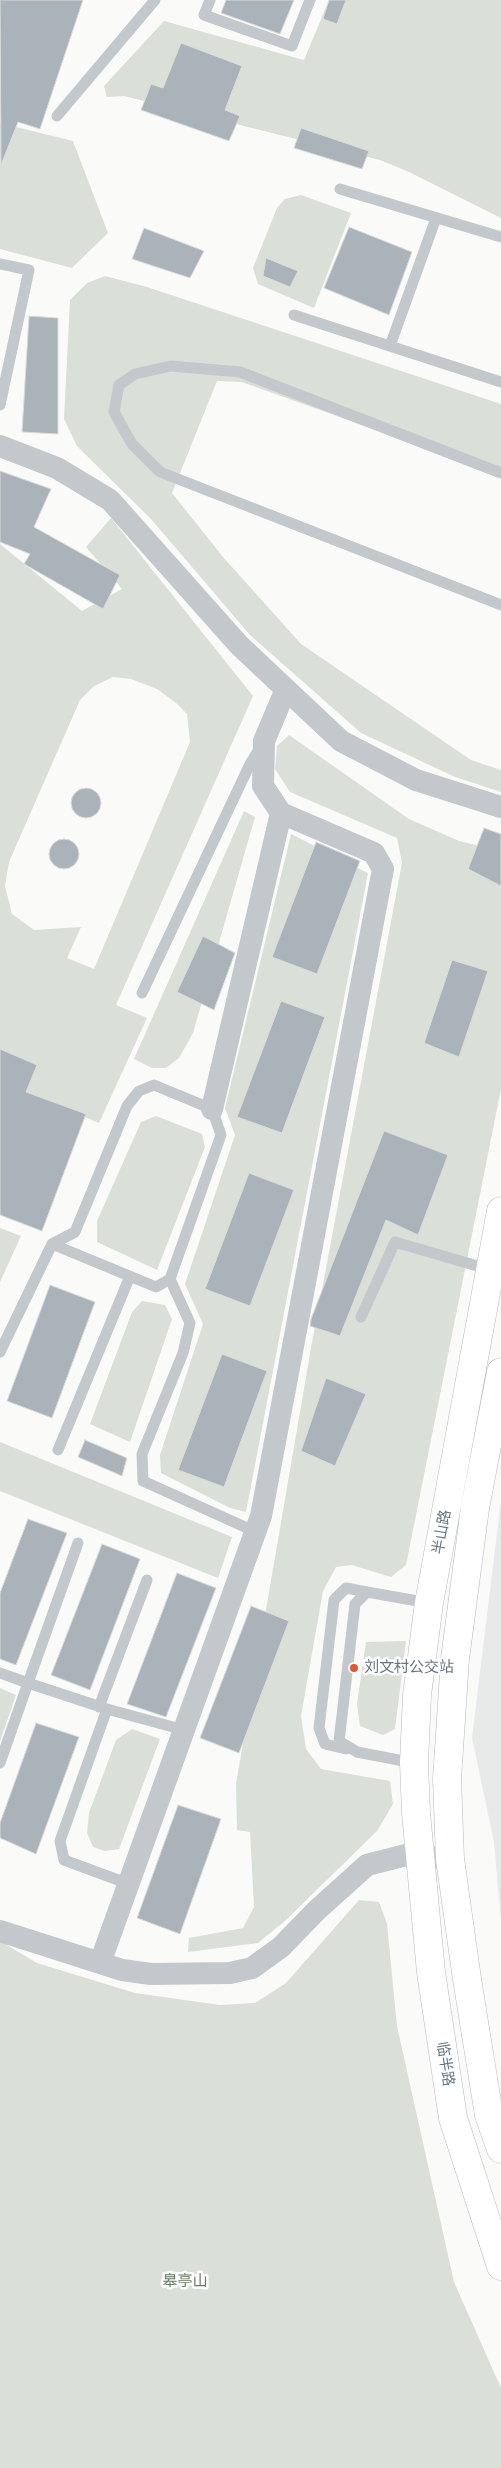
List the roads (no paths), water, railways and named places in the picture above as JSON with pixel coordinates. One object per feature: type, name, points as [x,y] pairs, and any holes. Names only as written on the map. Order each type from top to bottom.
[{"type":"main road","name":"半山路","points":[[420,1856],[414,1762],[417,1695],[429,1603],[501,1211]]},
{"type":"main road","name":"半山路","points":[[450,1859],[448,1779],[455,1659],[475,1508],[501,1372]]},
{"type":"main road","name":"临半路","points":[[420,1856],[431,1972],[453,2118],[501,2266]]},
{"type":"main road","points":[[450,1859],[489,2115],[501,2149]]},
{"type":"street","points":[[0,446],[57,468],[110,500],[239,645],[341,741],[416,780],[501,807]]},
{"type":"street","points":[[100,1963],[261,1516],[383,869],[374,853],[281,813],[263,786],[264,740],[286,688]]},
{"type":"street","points":[[212,1109],[281,813]]},
{"type":"street","points":[[0,1931],[122,1970],[151,1974],[203,1974],[252,1968],[281,1947],[317,1910],[367,1865],[406,1855],[450,1859]]},
{"type":"lane","points":[[57,116],[155,0]]},
{"type":"lane","points":[[210,0],[204,15],[292,46],[310,0]]},
{"type":"lane","points":[[340,189],[501,237]]},
{"type":"lane","points":[[390,346],[436,218]]},
{"type":"lane","points":[[0,264],[29,270],[0,405]]},
{"type":"lane","points":[[294,315],[501,382]]},
{"type":"lane","points":[[501,473],[240,372],[171,366],[135,374],[118,385],[114,412],[132,444],[160,472],[501,605]]},
{"type":"lane","points":[[142,993],[250,764],[264,740]]},
{"type":"lane","points":[[0,1352],[52,1244],[74,1232],[128,1106],[139,1091],[154,1085],[212,1109],[221,1135],[170,1279],[156,1287],[52,1244]]},
{"type":"lane","points":[[361,1317],[395,1242],[491,1270]]},
{"type":"lane","points":[[58,1450],[130,1276]]},
{"type":"lane","points":[[170,1279],[190,1323],[183,1353],[142,1454],[143,1480],[256,1532]]},
{"type":"lane","points":[[0,1763],[78,1543]]},
{"type":"lane","points":[[129,1884],[64,1860],[60,1841],[147,1580]]},
{"type":"lane","points":[[414,1762],[325,1744],[319,1728],[334,1600],[346,1588],[429,1603]]},
{"type":"lane","points":[[357,1752],[339,1741],[355,1604],[367,1592]]},
{"type":"lane","points":[[0,1673],[103,1708],[184,1730]]},
{"type":"place","name":"刘文村公交站","points":[[354,1668]]},
{"type":"park label","name":"皋亭山","points":[[185,2282]]}]
